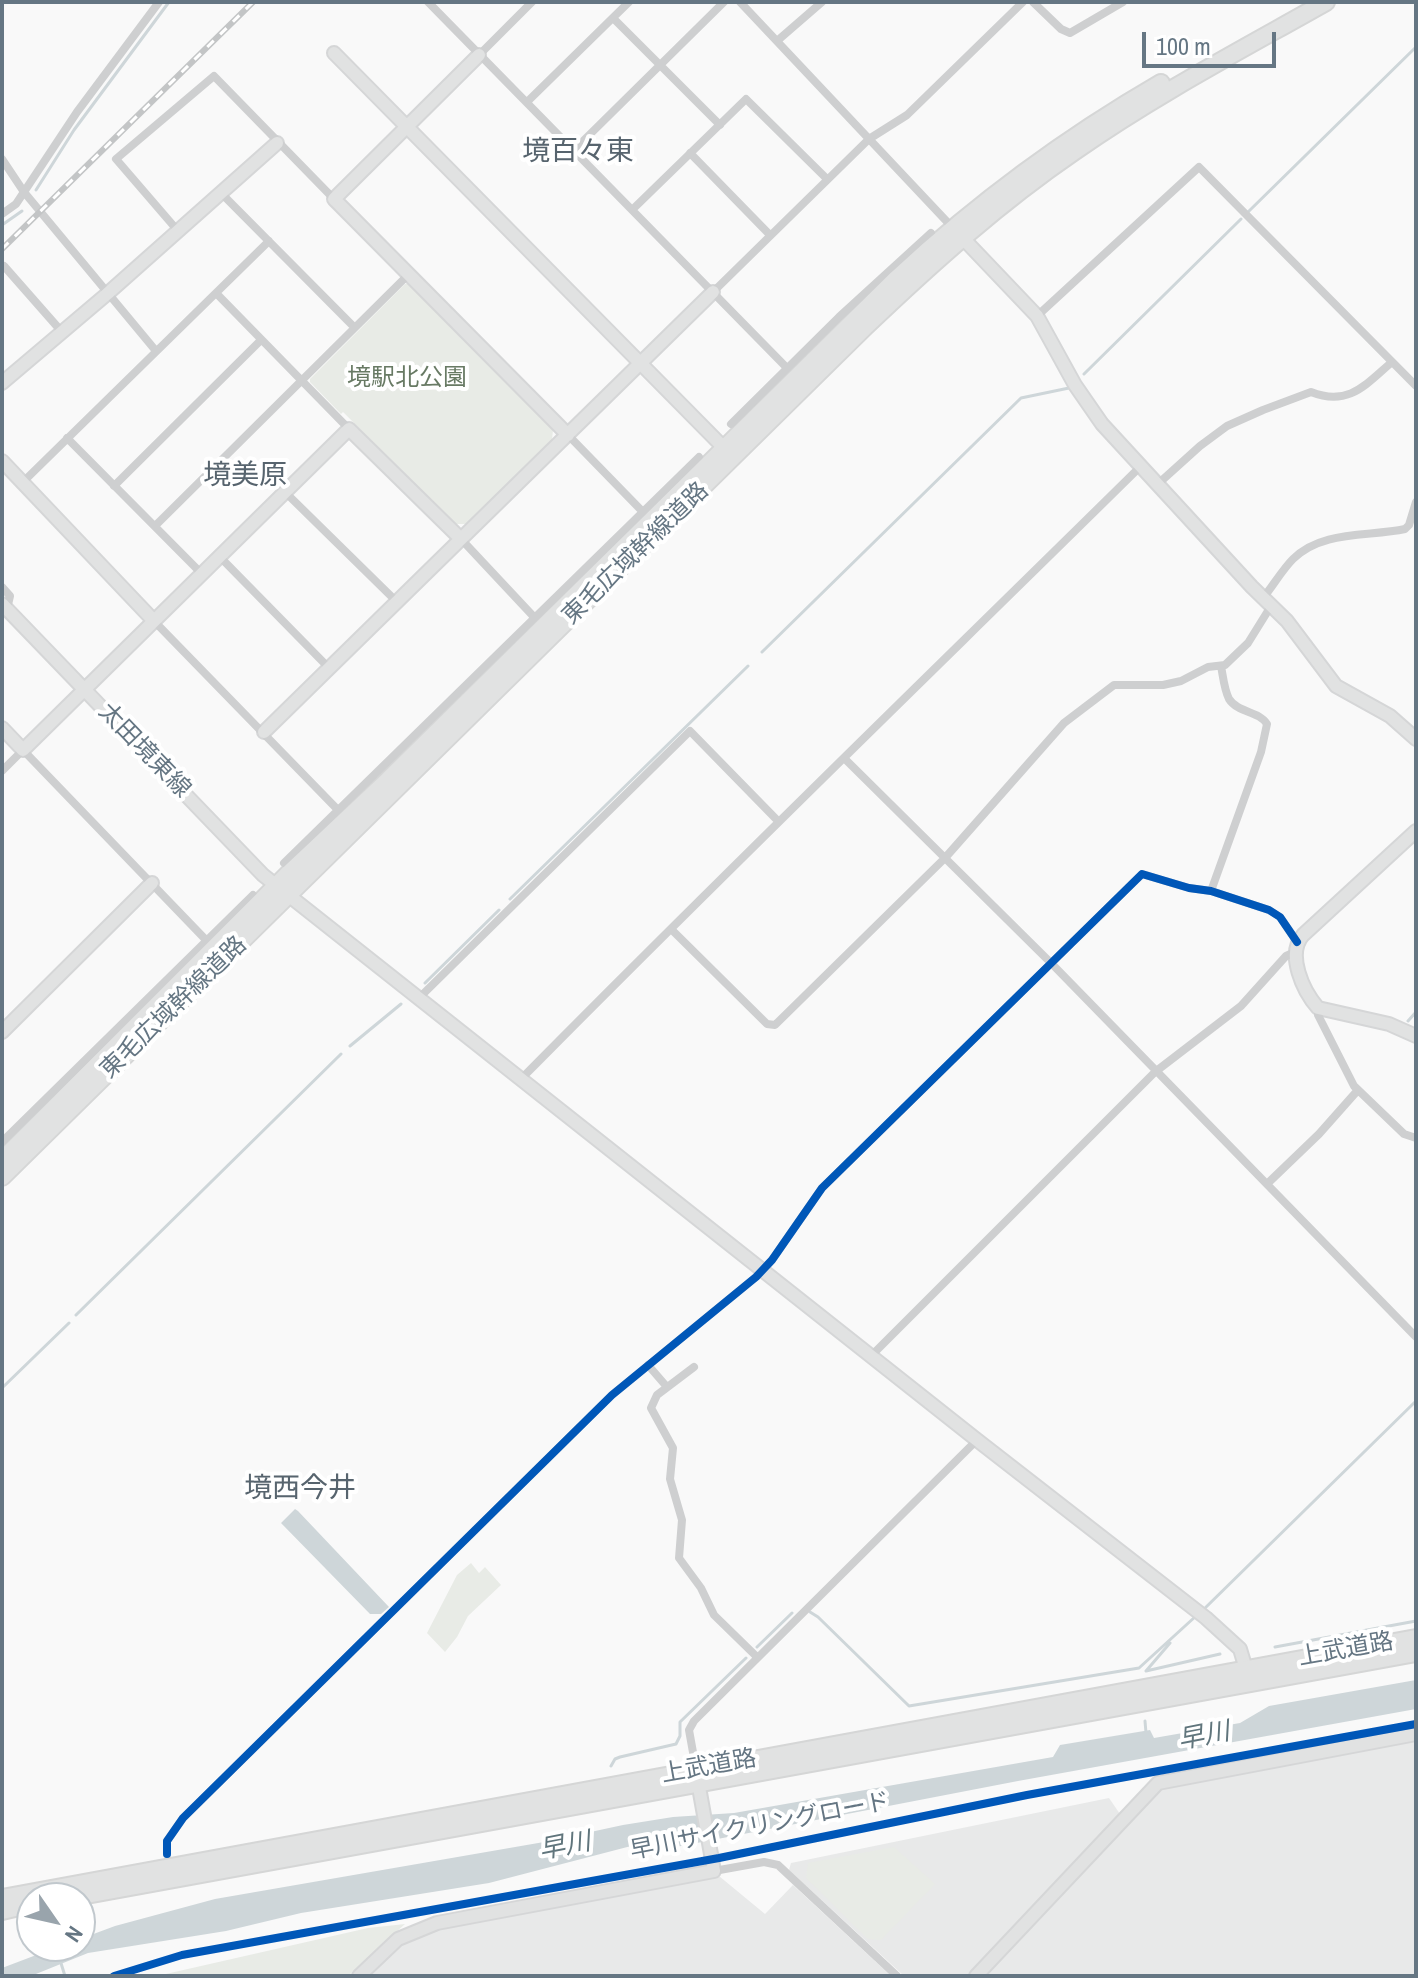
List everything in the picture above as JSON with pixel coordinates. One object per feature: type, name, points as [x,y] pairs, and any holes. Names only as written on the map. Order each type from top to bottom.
[{"type":"highway","name":"東毛広域幹線道路","points":[[2,1160],[140,1023],[283,891],[388,780],[619,553],[895,298],[1008,183],[1122,106],[1303,2]]},
{"type":"highway","name":"東毛広域幹線道路","points":[[2,1177],[283,891],[729,453],[772,392],[858,319],[897,278],[957,232],[1127,116],[1326,2]]},
{"type":"highway","name":"上武道路","points":[[96,1893],[698,1783],[1247,1676],[1416,1638]]},
{"type":"highway","name":"上武道路","points":[[1247,1676],[1416,1653]]},
{"type":"highway","name":"上武道路","points":[[2,1898],[698,1783]]},
{"type":"street","points":[[2,214],[16,204],[77,112],[159,2]]},
{"type":"street","points":[[428,2],[787,368]]},
{"type":"street","points":[[334,199],[532,2]]},
{"type":"street","points":[[527,102],[629,2]]},
{"type":"street","points":[[574,150],[724,2]]},
{"type":"street","points":[[740,2],[1037,316],[1093,411],[1299,635],[1336,686],[1390,716],[1416,739]]},
{"type":"street","points":[[777,41],[822,2]]},
{"type":"street","points":[[264,732],[827,179],[869,139],[907,115],[1023,2]]},
{"type":"street","points":[[1033,2],[1061,29],[1070,33],[1123,2]]},
{"type":"street","points":[[613,18],[720,125]]},
{"type":"street","points":[[334,53],[729,453]]},
{"type":"street","points":[[178,231],[116,159],[214,76],[642,511]]},
{"type":"street","points":[[633,209],[746,99],[827,179]]},
{"type":"street","points":[[2,383],[277,143]]},
{"type":"street","points":[[690,153],[770,235]]},
{"type":"street","points":[[2,159],[24,192],[156,351]]},
{"type":"street","points":[[1037,316],[1199,167],[1416,386]]},
{"type":"street","points":[[221,193],[354,327]]},
{"type":"street","points":[[731,424],[772,392],[787,368],[931,233]]},
{"type":"street","points":[[23,482],[269,241]]},
{"type":"street","points":[[2,268],[4,266],[62,332]]},
{"type":"street","points":[[155,526],[409,274]]},
{"type":"street","points":[[216,293],[461,539],[534,617]]},
{"type":"street","points":[[839,317],[858,319]]},
{"type":"street","points":[[114,486],[261,340]]},
{"type":"street","points":[[1159,483],[1200,446],[1234,422],[1307,393],[1323,397],[1355,393],[1392,362]]},
{"type":"street","points":[[2,771],[349,429]]},
{"type":"street","points":[[67,438],[203,575]]},
{"type":"street","points":[[284,863],[699,457]]},
{"type":"street","points":[[2,461],[338,810]]},
{"type":"street","points":[[521,1079],[672,930],[777,820],[845,759],[1141,466]]},
{"type":"street","points":[[286,493],[397,602]]},
{"type":"street","points":[[672,930],[771,1026],[780,1022],[945,858],[1046,742],[1105,689],[1119,683],[1172,683],[1200,670],[1229,662],[1248,643],[1291,561],[1306,548],[1324,540],[1405,529],[1416,502]]},
{"type":"street","points":[[599,554],[619,553]]},
{"type":"street","points":[[220,557],[329,668]]},
{"type":"street","points":[[2,587],[10,596],[4,608]]},
{"type":"street","name":"太田境東線","points":[[4,608],[283,891],[1202,1614],[1240,1649],[1247,1676]]},
{"type":"street","points":[[1211,891],[1261,752],[1267,724],[1263,718],[1238,707],[1230,699],[1221,666]]},
{"type":"street","points":[[2,728],[206,940]]},
{"type":"street","points":[[418,999],[690,731],[777,820]]},
{"type":"street","points":[[388,780],[396,753]]},
{"type":"street","points":[[845,759],[1052,964],[1416,1337]]},
{"type":"street","points":[[872,1355],[1155,1072],[1225,1020],[1286,956],[1416,831]]},
{"type":"street","points":[[167,1854],[167,1841],[183,1818],[612,1395],[762,1270],[822,1188],[1142,874],[1211,891],[1276,913],[1296,947],[1298,967],[1338,1059],[1358,1090],[1404,1134],[1416,1138]]},
{"type":"street","points":[[2,1032],[152,883]]},
{"type":"street","points":[[2,1142],[253,895]]},
{"type":"street","points":[[1318,1008],[1389,1024],[1416,1036]]},
{"type":"street","points":[[114,1030],[140,1023]]},
{"type":"street","points":[[1267,1184],[1319,1134],[1358,1090]]},
{"type":"street","points":[[648,1365],[667,1387]]},
{"type":"street","points":[[694,1367],[657,1395],[651,1408],[673,1448],[670,1479],[682,1520],[679,1558],[698,1584],[714,1615],[757,1657]]},
{"type":"street","points":[[714,1871],[689,1730],[692,1724],[977,1440]]},
{"type":"street","points":[[976,1976],[1162,1781],[1416,1734]]},
{"type":"street","points":[[359,1976],[398,1939],[437,1923],[764,1862],[778,1865],[897,1976]]},
{"type":"shaded area","points":[[1416,1741],[1416,1976],[986,1976],[1163,1786]]},
{"type":"shaded area","points":[[1109,1798],[1120,1814],[970,1976],[904,1976],[789,1870],[791,1863]]},
{"type":"shaded area","points":[[719,1876],[765,1914],[793,1885],[891,1976],[367,1976],[395,1949],[433,1930]]},
{"type":"green space","name":"境駅北公園","points":[[405,284],[409,284],[553,430],[552,440],[466,524],[456,524],[310,382]]},
{"type":"green space","points":[[471,1563],[479,1573],[485,1567],[501,1585],[468,1616],[445,1652],[427,1633],[457,1575]]},
{"type":"green space","points":[[894,1847],[935,1884],[881,1940],[868,1939],[806,1878],[808,1863]]},
{"type":"green space","points":[[405,1924],[348,1976],[157,1976],[368,1928]]},
{"type":"water","points":[[295,1509],[389,1607],[381,1614],[370,1614],[281,1523]]},
{"type":"water","name":"早川","points":[[1416,1680],[1416,1709],[645,1853],[635,1845],[489,1883],[301,1913],[226,1931],[96,1952],[96,1933],[215,1899],[544,1842],[623,1825],[673,1817],[734,1813],[1053,1757],[1060,1745],[1150,1730],[1154,1738],[1240,1723],[1269,1706]]},
{"type":"water","points":[[18,1962],[66,1962],[31,1976],[2,1976],[2,1968]]},
{"type":"waterway","points":[[36,190],[74,130],[169,2]]},
{"type":"waterway","points":[[1248,212],[1416,47]]},
{"type":"waterway","points":[[2,225],[22,211]]},
{"type":"waterway","points":[[1084,374],[1241,219]]},
{"type":"waterway","points":[[762,652],[1021,398],[1069,388]]},
{"type":"waterway","points":[[510,899],[748,666]]},
{"type":"waterway","points":[[425,983],[499,910]]},
{"type":"waterway","points":[[350,1046],[401,1004]]},
{"type":"waterway","points":[[1408,1021],[1416,1012]]},
{"type":"waterway","points":[[76,1315],[341,1054]]},
{"type":"waterway","points":[[2,1388],[69,1323]]},
{"type":"waterway","points":[[1202,1611],[1416,1401]]},
{"type":"waterway","points":[[810,1612],[909,1706],[1139,1668],[1196,1616]]},
{"type":"waterway","points":[[757,1647],[792,1613]]},
{"type":"waterway","points":[[1275,1647],[1416,1621]]},
{"type":"waterway","points":[[1146,1671],[1170,1643]]},
{"type":"waterway","points":[[1146,1671],[1220,1654]]},
{"type":"waterway","points":[[611,1766],[620,1757],[676,1744],[680,1736],[680,1722],[746,1658]]},
{"type":"waterway","points":[[1145,1721],[1146,1733]]},
{"type":"waterway","points":[[61,1962],[65,1976]]},
{"type":"railway","points":[[2,249],[253,2]]},
{"type":"cycle path","points":[[167,1854],[167,1841],[183,1818],[612,1395],[756,1277],[772,1260],[822,1188],[1142,874],[1211,891],[1269,910],[1280,917],[1297,942]]},
{"type":"cycle path","name":"早川サイクリングロード","points":[[114,1976],[182,1955],[719,1858],[1027,1795],[1416,1724]]},
{"type":"district","name":"境百々東","points":[[578,152]]},
{"type":"district","name":"境美原","points":[[245,476]]},
{"type":"district","name":"境西今井","points":[[300,1489]]}]
